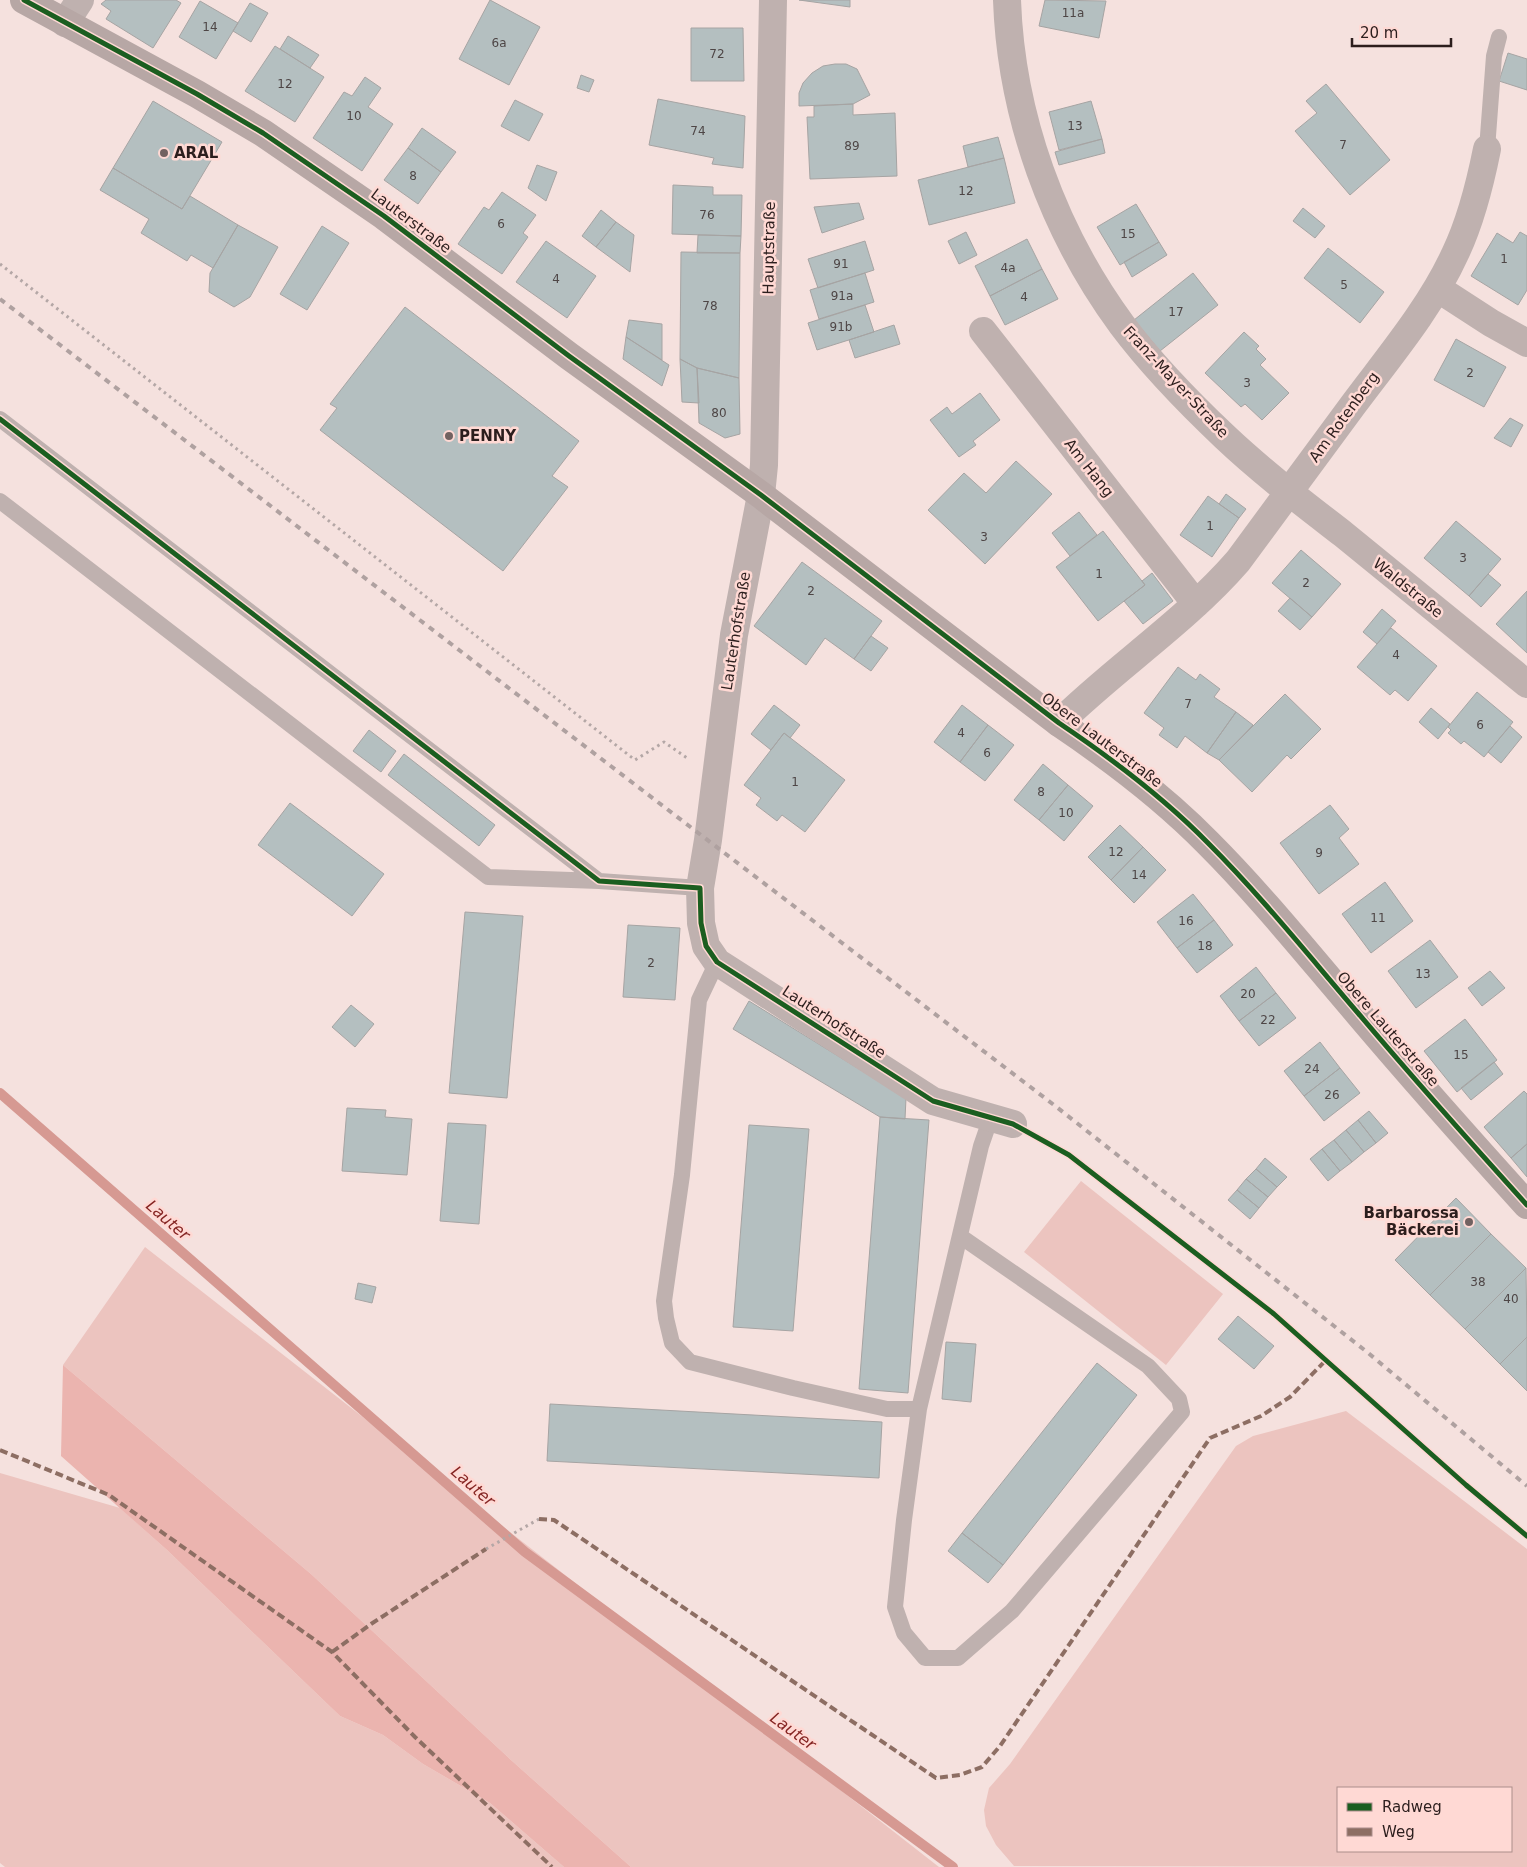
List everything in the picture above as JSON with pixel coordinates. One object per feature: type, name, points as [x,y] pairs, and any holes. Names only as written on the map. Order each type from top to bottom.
[{"type":"street","name":"Lauterstraße","points":[[24,0],[197,94],[263,133],[320,171],[384,216],[569,356],[761,495]]},
{"type":"street","points":[[65,23],[80,0]]},
{"type":"street","name":"Hauptstraße","points":[[761,495],[766,398],[773,0]]},
{"type":"street","name":"Franz-Mayer-Straße","points":[[1007,0],[1013,70],[1029,137],[1045,187],[1090,274],[1122,325],[1177,388],[1226,438],[1289,491]]},
{"type":"street","name":"Am Rotenberg","points":[[1058,722],[1196,604],[1217,585],[1238,561],[1437,288],[1456,253],[1471,212],[1481,180],[1487,149]]},
{"type":"street","points":[[1437,288],[1491,323],[1527,343]]},
{"type":"street","name":"Am Hang","points":[[983,331],[1196,604]]},
{"type":"street","name":"Waldstraße","points":[[1289,491],[1527,684]]},
{"type":"street","name":"Obere Lauterstraße","points":[[761,495],[1058,722],[1146,786],[1208,842],[1256,894],[1438,1106],[1527,1205]]},
{"type":"street","name":"Lauterhofstraße","points":[[761,495],[734,635],[714,777],[708,840],[700,888],[701,923],[706,946],[717,962],[933,1101],[1002,1120]]},
{"type":"lane","name":"Am Rotenberg","points":[[1487,149],[1490,84],[1499,37]]},
{"type":"lane","points":[[0,419],[599,881]]},
{"type":"lane","points":[[0,501],[488,877],[599,881],[700,888]]},
{"type":"lane","points":[[717,962],[699,1000],[682,1175],[664,1301],[672,1344],[690,1362],[887,1409],[920,1409]]},
{"type":"lane","points":[[960,1236],[1148,1366],[1179,1399],[1182,1412],[1012,1611],[958,1658],[924,1658],[904,1633],[894,1607],[920,1409],[960,1236],[981,1146],[1002,1120]]},
{"type":"path","points":[[0,264],[635,760],[664,742],[714,777]]},
{"type":"path","points":[[486,1549],[539,1519]]},
{"type":"shaded area","points":[[1081,1181],[1223,1294],[1166,1365],[1024,1252]]},
{"type":"shaded area","points":[[145,1247],[939,1867],[631,1867],[511,1760],[311,1574],[63,1365]]},
{"type":"shaded area","points":[[63,1365],[311,1574],[511,1760],[631,1867],[564,1867],[490,1803],[423,1764],[383,1735],[340,1716],[167,1550],[61,1456]]},
{"type":"shaded area","points":[[1346,1411],[1527,1549],[1527,1867],[1014,1866],[996,1845],[986,1826],[984,1810],[989,1788],[1010,1764],[1236,1446],[1253,1436]]},
{"type":"shaded area","points":[[0,1473],[120,1508],[167,1550],[340,1716],[383,1735],[423,1764],[490,1803],[564,1867],[5,1867],[0,1863]]},
{"type":"building","points":[[106,0],[176,0],[181,3],[153,48],[106,19],[111,11],[101,4]]},
{"type":"building","points":[[490,0],[540,27],[509,85],[459,59]]},
{"type":"building","points":[[799,0],[850,0],[850,7]]},
{"type":"building","points":[[1045,0],[1106,1],[1099,38],[1039,26]]},
{"type":"building","points":[[200,1],[238,23],[216,59],[179,37]]},
{"type":"building","points":[[250,3],[268,13],[251,42],[233,31]]},
{"type":"building","points":[[691,28],[743,28],[744,81],[691,81]]},
{"type":"building","points":[[288,36],[319,55],[310,68],[280,49]]},
{"type":"building","points":[[275,46],[324,77],[295,122],[245,91]]},
{"type":"building","points":[[1508,53],[1527,59],[1527,90],[1499,81]]},
{"type":"building","points":[[846,64],[857,69],[870,95],[853,104],[799,106],[799,93],[803,83],[812,73],[823,66]]},
{"type":"building","points":[[581,75],[594,80],[589,92],[577,88]]},
{"type":"building","points":[[365,77],[381,88],[368,107],[393,124],[362,171],[313,138],[344,92],[352,96]]},
{"type":"building","points":[[1326,84],[1390,160],[1350,195],[1295,131],[1317,113],[1306,101]]},
{"type":"building","points":[[658,99],[745,116],[743,168],[712,164],[714,158],[649,145]]},
{"type":"building","points":[[515,100],[543,114],[529,141],[501,126]]},
{"type":"building","points":[[153,101],[222,142],[182,209],[113,168]]},
{"type":"building","points":[[1091,101],[1102,139],[1059,150],[1049,112]]},
{"type":"building","points":[[853,104],[853,115],[895,113],[897,176],[810,179],[807,117],[814,117],[814,106]]},
{"type":"building","points":[[422,128],[456,152],[441,172],[408,148]]},
{"type":"building","points":[[998,137],[1004,158],[968,167],[963,146]]},
{"type":"building","points":[[1102,139],[1105,153],[1059,165],[1055,152]]},
{"type":"building","points":[[408,148],[441,172],[418,204],[384,180]]},
{"type":"building","points":[[1004,158],[1015,203],[929,225],[918,180]]},
{"type":"building","points":[[537,165],[557,172],[546,201],[528,188]]},
{"type":"building","points":[[113,168],[182,209],[190,196],[238,225],[213,268],[191,255],[187,261],[141,233],[149,219],[100,190]]},
{"type":"building","points":[[673,185],[713,187],[713,195],[742,195],[741,236],[672,234]]},
{"type":"building","points":[[502,192],[536,215],[523,233],[528,237],[502,274],[458,244],[484,207],[489,210]]},
{"type":"building","points":[[859,203],[864,219],[822,233],[814,207]]},
{"type":"building","points":[[1136,204],[1159,242],[1120,265],[1097,227]]},
{"type":"building","points":[[1303,208],[1325,226],[1315,238],[1293,221]]},
{"type":"building","points":[[601,210],[616,222],[596,247],[582,236]]},
{"type":"building","points":[[616,222],[634,235],[630,272],[596,247]]},
{"type":"building","points":[[238,225],[278,247],[250,297],[234,307],[209,292],[210,273]]},
{"type":"building","points":[[322,226],[349,243],[307,310],[280,294]]},
{"type":"building","points":[[966,232],[977,255],[959,264],[948,241]]},
{"type":"building","points":[[1520,232],[1527,236],[1527,290],[1518,305],[1471,276],[1497,233],[1513,243]]},
{"type":"building","points":[[698,235],[741,236],[740,253],[697,253]]},
{"type":"building","points":[[1027,239],[1042,269],[990,296],[975,266]]},
{"type":"building","points":[[546,241],[596,276],[567,318],[516,282]]},
{"type":"building","points":[[865,241],[874,270],[818,288],[808,259]]},
{"type":"building","points":[[1159,242],[1167,255],[1132,277],[1124,262]]},
{"type":"building","points":[[1328,248],[1384,292],[1360,323],[1304,278]]},
{"type":"building","points":[[681,252],[740,253],[739,378],[697,368],[680,359]]},
{"type":"building","points":[[1042,269],[1058,299],[1005,325],[990,296]]},
{"type":"building","points":[[865,273],[874,302],[819,319],[810,290]]},
{"type":"building","points":[[1193,273],[1218,305],[1160,351],[1134,320]]},
{"type":"building","points":[[865,305],[874,332],[817,350],[808,323]]},
{"type":"building","name":"PENNY","points":[[405,307],[579,441],[552,476],[568,487],[503,571],[320,430],[337,408],[330,404]]},
{"type":"building","points":[[629,320],[662,324],[662,360],[626,337]]},
{"type":"building","points":[[894,325],[900,344],[855,358],[849,340]]},
{"type":"building","points":[[1244,332],[1259,346],[1256,349],[1266,359],[1260,365],[1289,393],[1262,420],[1245,404],[1241,407],[1205,373]]},
{"type":"building","points":[[626,337],[669,365],[662,386],[623,359]]},
{"type":"building","points":[[1456,339],[1506,367],[1484,407],[1434,380]]},
{"type":"building","points":[[680,359],[697,368],[699,403],[682,402]]},
{"type":"building","points":[[697,368],[739,378],[740,434],[725,438],[699,423]]},
{"type":"building","points":[[980,393],[1000,420],[973,441],[976,445],[959,457],[930,420],[947,407],[952,414]]},
{"type":"building","points":[[1510,418],[1523,425],[1511,447],[1494,438]]},
{"type":"building","points":[[1016,461],[1052,494],[985,564],[928,510],[964,473],[986,493]]},
{"type":"building","points":[[1226,494],[1246,509],[1239,518],[1219,504]]},
{"type":"building","points":[[1208,496],[1239,518],[1212,557],[1180,535]]},
{"type":"building","points":[[1079,512],[1097,535],[1070,556],[1052,533]]},
{"type":"building","points":[[1456,521],[1501,559],[1469,596],[1424,558]]},
{"type":"building","points":[[1103,531],[1145,585],[1098,621],[1056,567]]},
{"type":"building","points":[[1301,550],[1341,584],[1312,617],[1272,583]]},
{"type":"building","points":[[802,562],[882,621],[854,659],[825,638],[806,665],[754,626]]},
{"type":"building","points":[[1152,573],[1173,601],[1143,624],[1124,601],[1145,585],[1142,581]]},
{"type":"building","points":[[1488,574],[1501,585],[1481,607],[1469,596]]},
{"type":"building","points":[[1527,591],[1527,653],[1496,624]]},
{"type":"building","points":[[1290,598],[1312,617],[1300,630],[1278,611]]},
{"type":"building","points":[[1382,609],[1396,621],[1377,644],[1363,632]]},
{"type":"building","points":[[1391,628],[1437,666],[1408,701],[1395,690],[1390,695],[1357,667]]},
{"type":"building","points":[[871,636],[888,648],[871,671],[854,659]]},
{"type":"building","points":[[1178,667],[1196,680],[1200,674],[1220,689],[1214,697],[1236,712],[1207,753],[1185,736],[1177,748],[1159,735],[1164,728],[1144,713]]},
{"type":"building","points":[[1477,692],[1513,722],[1484,757],[1464,741],[1461,744],[1448,733],[1451,730],[1448,727]]},
{"type":"building","points":[[1285,694],[1321,729],[1291,759],[1287,755],[1252,792],[1219,760]]},
{"type":"building","points":[[774,705],[800,725],[790,738],[784,733],[771,750],[751,734]]},
{"type":"building","points":[[962,705],[988,725],[960,762],[934,742]]},
{"type":"building","points":[[1431,708],[1450,724],[1438,739],[1419,722]]},
{"type":"building","points":[[1236,712],[1253,725],[1219,760],[1207,753]]},
{"type":"building","points":[[988,725],[1014,745],[985,781],[960,762]]},
{"type":"building","points":[[1510,726],[1522,737],[1501,763],[1488,752]]},
{"type":"building","points":[[369,730],[396,751],[381,772],[353,751]]},
{"type":"building","points":[[784,733],[845,780],[805,832],[782,815],[777,821],[756,805],[761,798],[744,785]]},
{"type":"building","points":[[404,754],[495,825],[479,846],[388,775]]},
{"type":"building","points":[[1043,764],[1068,785],[1039,820],[1014,800]]},
{"type":"building","points":[[1068,785],[1093,806],[1064,841],[1039,820]]},
{"type":"building","points":[[290,803],[384,874],[352,916],[258,845]]},
{"type":"building","points":[[1330,805],[1349,829],[1339,838],[1359,864],[1319,894],[1280,843]]},
{"type":"building","points":[[1120,825],[1143,847],[1111,880],[1088,857]]},
{"type":"building","points":[[1143,847],[1166,870],[1134,903],[1111,880]]},
{"type":"building","points":[[1385,882],[1413,921],[1371,953],[1342,914]]},
{"type":"building","points":[[1193,894],[1214,920],[1177,948],[1157,922]]},
{"type":"building","points":[[465,912],[523,916],[507,1098],[449,1093]]},
{"type":"building","points":[[1214,920],[1233,945],[1197,973],[1177,948]]},
{"type":"building","points":[[628,925],[680,928],[675,1000],[623,997]]},
{"type":"building","points":[[1430,940],[1458,977],[1416,1008],[1388,971]]},
{"type":"building","points":[[1256,967],[1276,993],[1239,1021],[1220,996]]},
{"type":"building","points":[[1490,971],[1505,988],[1482,1006],[1468,988]]},
{"type":"building","points":[[1276,993],[1296,1018],[1259,1046],[1239,1021]]},
{"type":"building","points":[[749,1001],[906,1098],[905,1119],[880,1117],[733,1029]]},
{"type":"building","points":[[351,1005],[374,1024],[355,1047],[332,1027]]},
{"type":"building","points":[[1465,1019],[1497,1060],[1457,1092],[1424,1051]]},
{"type":"building","points":[[1320,1042],[1340,1068],[1304,1096],[1284,1071]]},
{"type":"building","points":[[1494,1062],[1503,1074],[1471,1100],[1461,1088]]},
{"type":"building","points":[[1340,1068],[1360,1093],[1324,1121],[1304,1096]]},
{"type":"building","points":[[1524,1091],[1527,1094],[1527,1144],[1511,1158],[1484,1127]]},
{"type":"building","points":[[347,1108],[386,1110],[385,1117],[412,1119],[407,1175],[342,1171]]},
{"type":"building","points":[[1369,1111],[1388,1133],[1376,1143],[1358,1120]]},
{"type":"building","points":[[880,1117],[929,1120],[908,1393],[859,1389]]},
{"type":"building","points":[[1358,1120],[1376,1143],[1364,1152],[1346,1130]]},
{"type":"building","points":[[448,1123],[486,1125],[479,1224],[440,1221]]},
{"type":"building","points":[[749,1125],[809,1129],[793,1331],[733,1327]]},
{"type":"building","points":[[1346,1130],[1364,1152],[1352,1162],[1334,1140]]},
{"type":"building","points":[[1334,1140],[1352,1162],[1340,1171],[1322,1149]]},
{"type":"building","points":[[1527,1144],[1527,1177],[1511,1158]]},
{"type":"building","points":[[1322,1149],[1340,1171],[1328,1181],[1310,1159]]},
{"type":"building","points":[[1265,1158],[1287,1177],[1277,1187],[1256,1169]]},
{"type":"building","points":[[1256,1169],[1277,1187],[1268,1197],[1246,1179]]},
{"type":"building","points":[[1246,1179],[1268,1197],[1259,1208],[1237,1190]]},
{"type":"building","points":[[1237,1190],[1259,1208],[1250,1219],[1228,1200]]},
{"type":"building","points":[[1456,1198],[1491,1234],[1430,1295],[1395,1260]]},
{"type":"building","points":[[1491,1234],[1526,1268],[1465,1329],[1430,1295]]},
{"type":"building","points":[[1526,1268],[1527,1337],[1500,1364],[1465,1329]]},
{"type":"building","points":[[358,1283],[376,1287],[372,1303],[355,1299]]},
{"type":"building","points":[[1238,1316],[1274,1346],[1254,1369],[1218,1339]]},
{"type":"building","points":[[1527,1337],[1527,1391],[1500,1364]]},
{"type":"building","points":[[946,1342],[976,1344],[971,1402],[942,1399]]},
{"type":"building","points":[[1097,1363],[1137,1395],[1003,1565],[962,1533]]},
{"type":"building","points":[[550,1404],[882,1422],[879,1478],[547,1461]]},
{"type":"building","points":[[962,1533],[1003,1565],[988,1583],[948,1551]]},
{"type":"waterway","name":"Lauter","points":[[0,1093],[525,1552],[953,1867]]},
{"type":"railway","points":[[0,299],[1054,1105],[1367,1352],[1527,1486]]},
{"type":"marked path","points":[[539,1519],[554,1520],[936,1778],[960,1775],[982,1767],[1000,1746],[1210,1438],[1261,1416],[1290,1397],[1326,1360],[1323,1358]]},
{"type":"marked path","points":[[0,1450],[109,1495],[332,1652],[415,1737],[552,1867]]},
{"type":"marked path","points":[[332,1652],[371,1624],[486,1549]]},
{"type":"cycle path","points":[[24,0],[197,94],[263,133],[384,216],[569,356],[761,495],[1059,723],[1136,779],[1191,826],[1228,863],[1527,1205]]},
{"type":"cycle path","points":[[0,419],[599,881],[700,888],[701,923],[706,946],[717,962],[933,1101],[1013,1124],[1069,1155],[1274,1314],[1466,1485],[1527,1536]]},
{"type":"place","name":"ARAL","points":[[164,153]]},
{"type":"place","name":"PENNY","points":[[449,436]]},
{"type":"place","name":"Barbarossa Bäckerei","points":[[1469,1222]]}]
